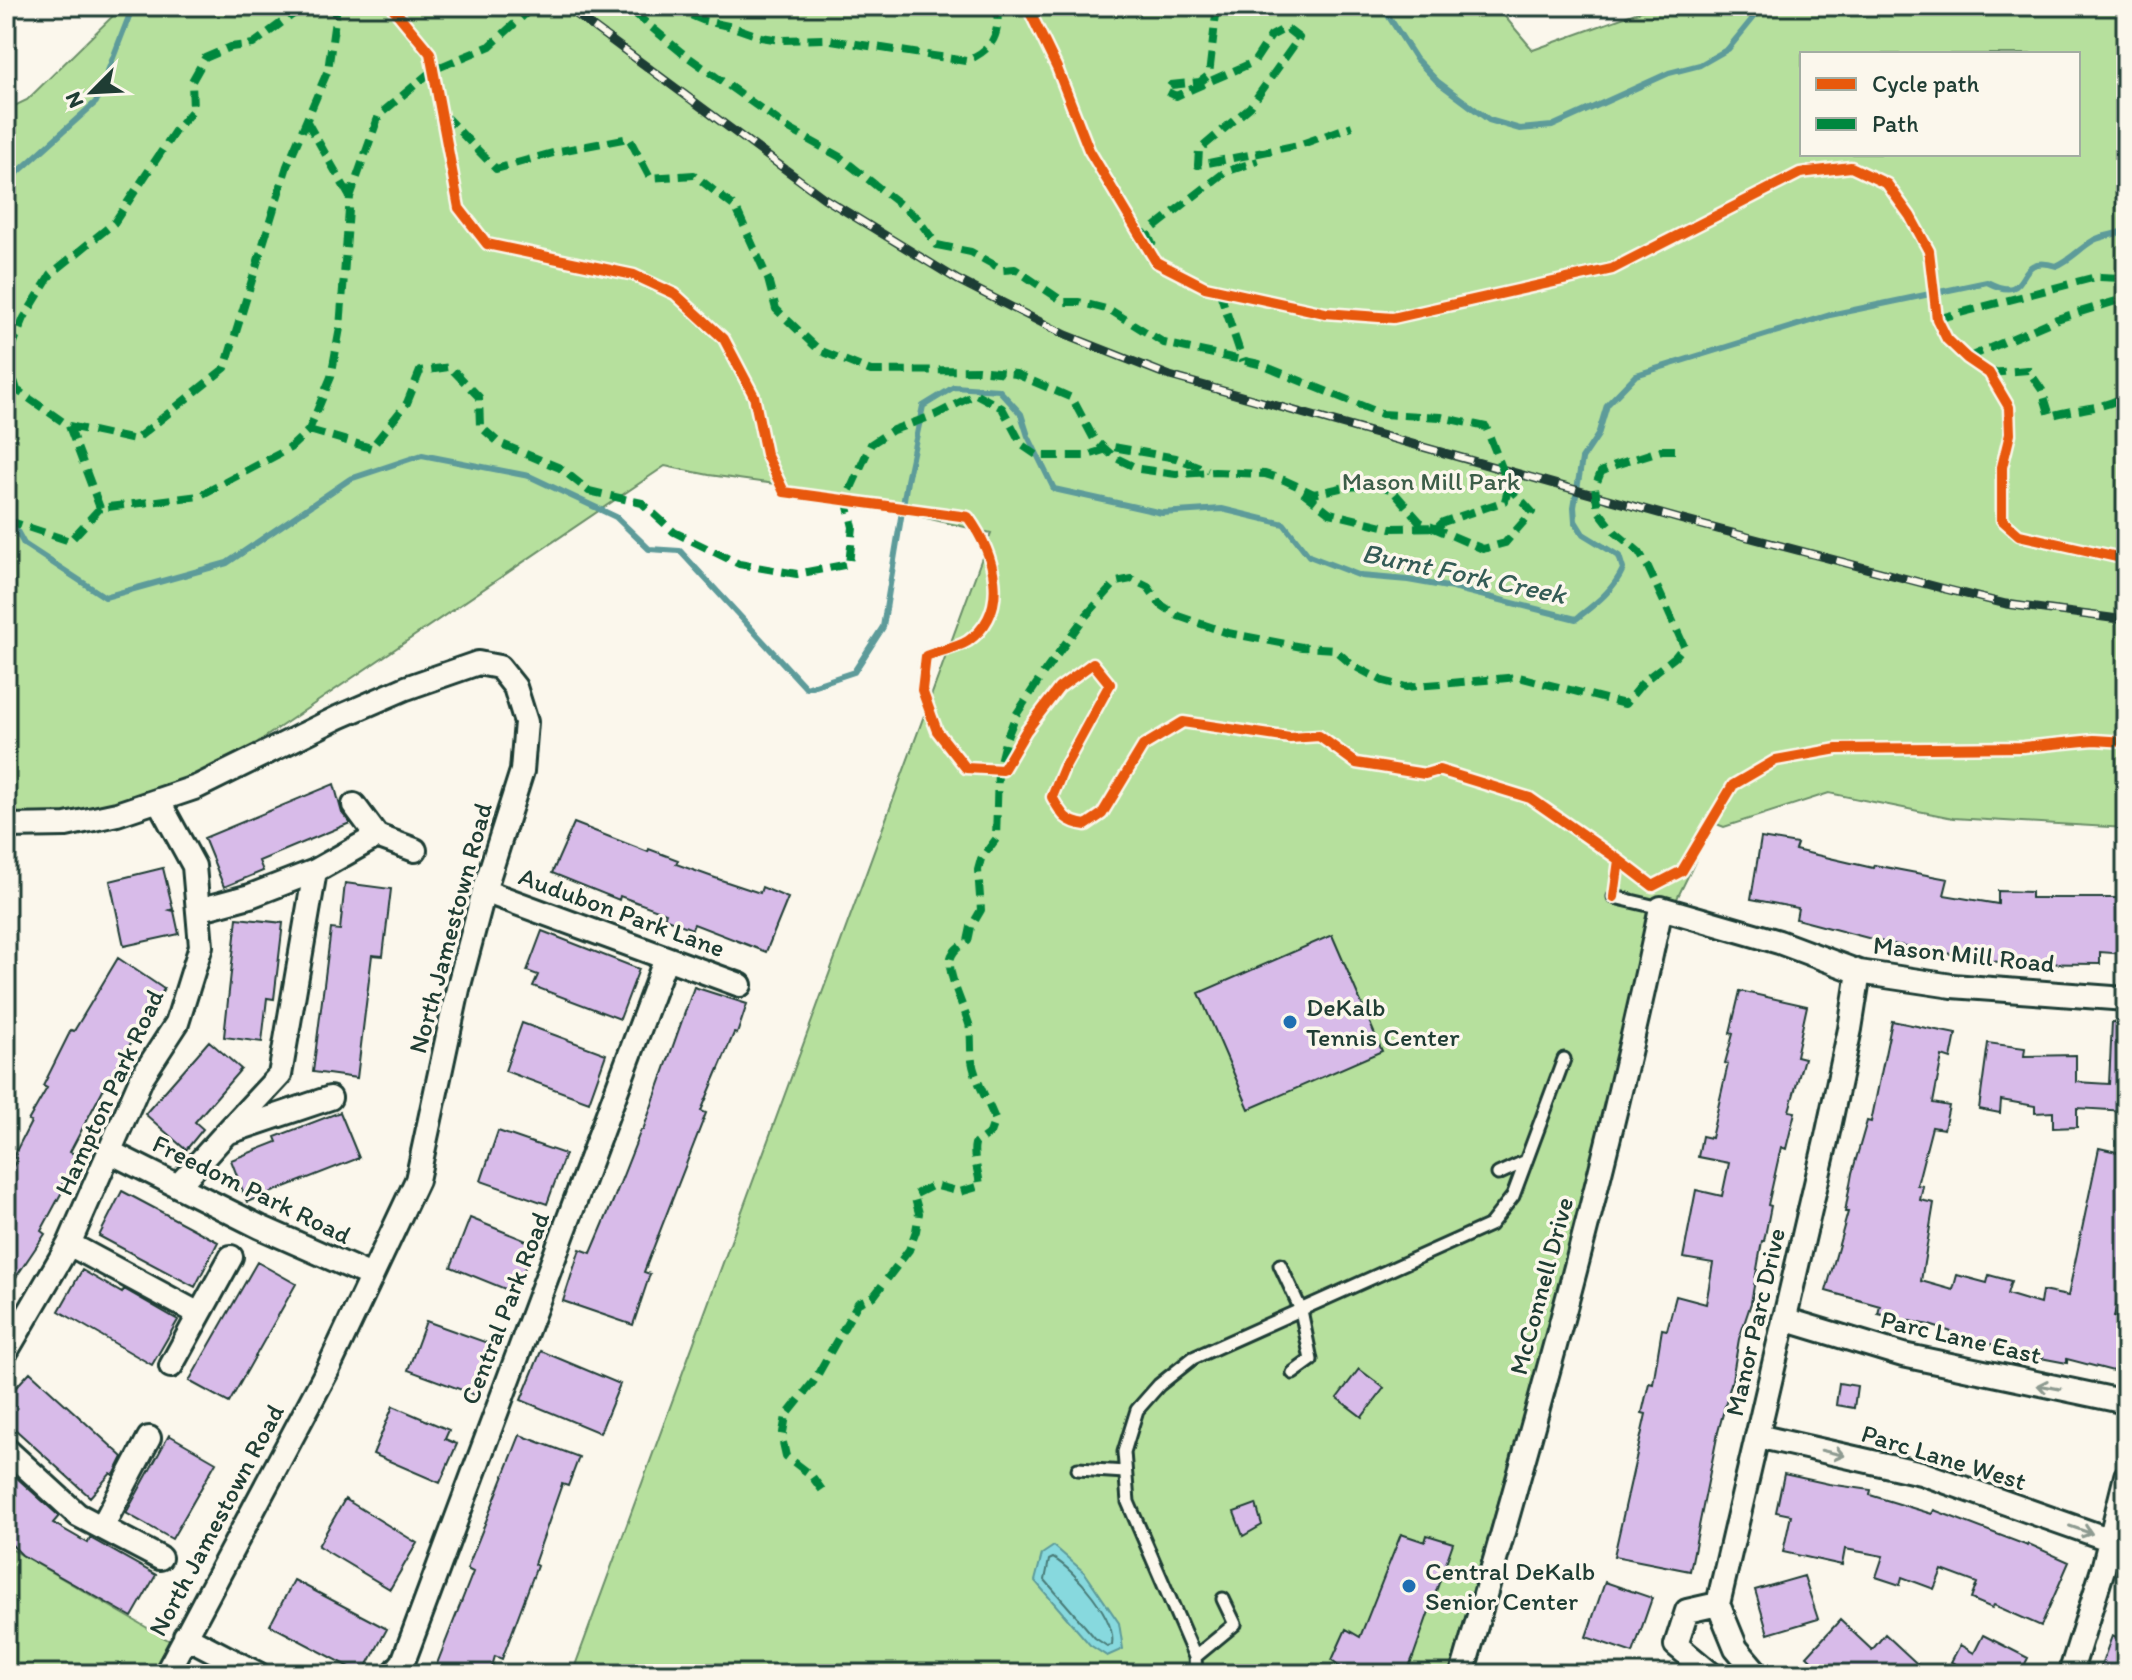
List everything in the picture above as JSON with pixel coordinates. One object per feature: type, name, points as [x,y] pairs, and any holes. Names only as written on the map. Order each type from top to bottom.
[{"type":"street","name":"North Jamestown Road","points":[[6,826],[66,825],[117,814],[197,787],[339,717],[406,688],[478,663],[499,667],[515,687],[526,722],[522,771],[484,891],[458,989],[417,1180],[328,1369],[166,1674]]},
{"type":"street","name":"Hampton Park Road","points":[[6,1352],[69,1244],[142,1077],[177,1023],[201,946],[194,866],[158,800]]},
{"type":"street","points":[[354,805],[377,836],[415,850]]},
{"type":"street","points":[[198,910],[250,896],[315,871],[377,836]]},
{"type":"street","points":[[178,1186],[280,1075],[315,871]]},
{"type":"street","name":"Audubon Park Lane","points":[[484,891],[740,985]]},
{"type":"street","name":"Mason Mill Road","points":[[1661,908],[1779,942],[1859,972],[1952,986],[2126,999]]},
{"type":"street","name":"McConnell Drive","points":[[1462,1674],[1512,1504],[1618,1108],[1661,908]]},
{"type":"street","name":"Central Park Road","points":[[393,1674],[403,1662],[666,958]]},
{"type":"street","name":"Manor Parc Drive","points":[[1718,1604],[1838,1085],[1859,972]]},
{"type":"street","points":[[226,1133],[330,1098]]},
{"type":"street","name":"Freedom Park Road","points":[[110,1152],[260,1227],[371,1276]]},
{"type":"street","points":[[69,1244],[199,1314]]},
{"type":"street","points":[[171,1366],[231,1257]]},
{"type":"street","name":"Parc Lane East","points":[[1784,1319],[1903,1355],[2126,1402]]},
{"type":"street","name":"Parc Lane West","points":[[1757,1436],[1921,1473],[2111,1540]]},
{"type":"street","points":[[102,1527],[149,1438]]},
{"type":"street","points":[[6,1449],[78,1515],[160,1558]]},
{"type":"street","points":[[2070,1674],[2111,1540],[2126,1476]]},
{"type":"street","points":[[1736,1648],[1712,1674],[1676,1645],[1687,1611],[1718,1604],[1736,1648],[1758,1674]]},
{"type":"street","points":[[185,1636],[258,1674]]},
{"type":"lane","points":[[1614,897],[1661,908]]},
{"type":"lane","points":[[1196,1674],[1195,1657],[1128,1502],[1124,1452],[1137,1410],[1159,1385],[1193,1358],[1490,1225],[1513,1196],[1564,1059]]},
{"type":"lane","points":[[1498,1174],[1524,1162]]},
{"type":"lane","points":[[1280,1265],[1301,1310],[1311,1360],[1293,1373]]},
{"type":"lane","points":[[1078,1469],[1125,1472]]},
{"type":"lane","points":[[1195,1657],[1235,1624],[1223,1599]]},
{"type":"green space","name":"Mason Mill Park","points":[[117,6],[1496,6],[1533,50],[1655,6],[2126,6],[2126,828],[1953,818],[1829,793],[1724,827],[1714,823],[1664,925],[1449,1674],[572,1674],[991,533],[783,485],[665,466],[212,773],[11,838],[6,836],[6,110],[27,100],[118,11]]},
{"type":"green space","points":[[6,1546],[170,1641],[150,1674],[6,1674]]},
{"type":"water","points":[[1054,1546],[1085,1573],[1119,1623],[1123,1649],[1107,1656],[1090,1645],[1035,1581],[1042,1554]]},
{"type":"building","points":[[334,784],[342,813],[350,823],[259,861],[263,871],[224,887],[204,838]]},
{"type":"building","points":[[574,823],[648,852],[649,849],[678,860],[676,864],[721,880],[760,893],[762,887],[788,898],[766,952],[694,924],[692,929],[664,918],[666,913],[620,896],[619,900],[552,873]]},
{"type":"building","points":[[1761,838],[1797,844],[1795,850],[1873,868],[1874,865],[1948,879],[1944,895],[1998,904],[1998,891],[2031,892],[2031,898],[2126,898],[2126,954],[2100,952],[2100,964],[2004,963],[1887,943],[1796,919],[1798,908],[1751,899]]},
{"type":"building","points":[[163,868],[173,909],[170,910],[174,911],[179,934],[124,946],[110,881]]},
{"type":"building","points":[[345,883],[391,889],[383,956],[372,955],[357,1078],[313,1072],[331,929],[340,930]]},
{"type":"building","points":[[237,918],[283,923],[274,999],[267,998],[262,1042],[224,1037]]},
{"type":"building","points":[[542,931],[639,969],[620,1019],[533,986],[538,975],[527,971]]},
{"type":"building","name":"DeKalb Tennis Center","points":[[1332,935],[1382,1051],[1249,1109],[1199,993]]},
{"type":"building","points":[[118,958],[164,989],[107,1082],[70,1152],[77,1155],[41,1231],[45,1234],[6,1292],[6,1180],[17,1159],[13,1157],[71,1030],[74,1031]]},
{"type":"building","points":[[694,987],[747,1004],[737,1034],[734,1033],[701,1111],[706,1113],[644,1272],[650,1274],[633,1325],[563,1301],[580,1249],[591,1253],[643,1130]]},
{"type":"building","points":[[1740,991],[1807,1006],[1796,1056],[1804,1058],[1789,1111],[1795,1112],[1786,1149],[1781,1147],[1768,1205],[1771,1206],[1751,1303],[1739,1339],[1690,1571],[1614,1556],[1646,1414],[1642,1413],[1649,1383],[1653,1384],[1662,1329],[1667,1330],[1676,1296],[1706,1304],[1713,1263],[1683,1258],[1696,1190],[1722,1196],[1729,1163],[1698,1157],[1702,1136],[1711,1138]]},
{"type":"building","points":[[1892,1021],[1956,1034],[1951,1059],[1942,1056],[1933,1103],[1949,1106],[1944,1129],[1932,1127],[1917,1185],[1923,1186],[1920,1200],[1934,1203],[1921,1281],[1953,1290],[1957,1275],[1987,1283],[1989,1275],[2011,1281],[2007,1294],[2040,1304],[2042,1291],[2068,1296],[2099,1148],[2126,1154],[2126,1283],[2122,1282],[2114,1317],[2126,1320],[2126,1337],[2117,1372],[2067,1359],[2067,1363],[2030,1356],[1929,1325],[1878,1314],[1880,1306],[1826,1291],[1848,1212],[1845,1212],[1852,1173],[1867,1121],[1871,1122]]},
{"type":"building","points":[[2112,1022],[2126,1023],[2126,1111],[2077,1108],[2077,1127],[2053,1128],[2053,1112],[2035,1113],[2035,1106],[2001,1100],[2000,1113],[1979,1109],[1988,1043],[2025,1048],[2024,1056],[2076,1055],[2076,1082],[2109,1084]]},
{"type":"building","points":[[522,1023],[606,1054],[589,1102],[505,1071]]},
{"type":"building","points":[[209,1041],[241,1069],[195,1122],[203,1129],[186,1150],[145,1114]]},
{"type":"building","points":[[340,1112],[359,1158],[247,1202],[231,1160],[277,1142],[275,1137]]},
{"type":"building","points":[[498,1131],[565,1154],[547,1204],[481,1181]]},
{"type":"building","points":[[122,1191],[218,1242],[195,1287],[99,1236]]},
{"type":"building","points":[[470,1218],[534,1244],[515,1293],[451,1267]]},
{"type":"building","points":[[257,1262],[296,1284],[229,1403],[189,1381]]},
{"type":"building","points":[[82,1270],[122,1293],[124,1289],[178,1320],[152,1365],[59,1311]]},
{"type":"building","points":[[426,1321],[496,1346],[478,1396],[408,1370]]},
{"type":"building","points":[[541,1351],[620,1384],[600,1433],[521,1400]]},
{"type":"building","points":[[1359,1369],[1384,1388],[1362,1417],[1337,1398]]},
{"type":"building","points":[[30,1372],[123,1457],[114,1475],[111,1473],[90,1497],[6,1421],[6,1398]]},
{"type":"building","points":[[1839,1383],[1857,1386],[1854,1408],[1836,1405]]},
{"type":"building","points":[[393,1406],[449,1430],[445,1439],[457,1444],[440,1483],[373,1454]]},
{"type":"building","points":[[169,1435],[216,1462],[172,1539],[126,1513]]},
{"type":"building","points":[[520,1435],[579,1457],[568,1486],[562,1484],[534,1564],[537,1566],[502,1659],[495,1656],[490,1674],[433,1674],[473,1572],[467,1569]]},
{"type":"building","points":[[6,1468],[59,1516],[53,1523],[88,1543],[90,1538],[156,1575],[132,1617],[22,1555],[6,1539]]},
{"type":"building","points":[[1784,1474],[1871,1490],[1870,1495],[1932,1514],[1934,1510],[2029,1544],[2069,1562],[2041,1626],[1994,1605],[1992,1608],[1971,1599],[1977,1583],[1942,1570],[1934,1589],[1902,1577],[1900,1585],[1876,1577],[1883,1556],[1845,1549],[1842,1565],[1783,1552],[1791,1515],[1776,1512]]},
{"type":"building","points":[[345,1499],[417,1543],[390,1589],[318,1546]]},
{"type":"building","points":[[1256,1504],[1262,1525],[1243,1536],[1234,1512]]},
{"type":"building","name":"Central DeKalb Senior Center","points":[[1401,1534],[1425,1542],[1427,1535],[1453,1543],[1413,1657],[1406,1674],[1350,1674],[1332,1660],[1346,1629],[1360,1637]]},
{"type":"building","points":[[1804,1576],[1818,1619],[1768,1634],[1755,1590]]},
{"type":"building","points":[[294,1580],[387,1629],[363,1674],[270,1625]]},
{"type":"building","points":[[1605,1582],[1652,1598],[1633,1653],[1586,1637]]},
{"type":"building","points":[[1840,1620],[1872,1650],[1885,1634],[1928,1674],[1826,1674],[1807,1656]]},
{"type":"building","points":[[1983,1635],[2028,1658],[2020,1674],[1976,1674],[1951,1662],[1960,1645],[1974,1653]]},
{"type":"building","points":[[2112,1636],[2126,1642],[2126,1674],[2098,1674]]},
{"type":"waterway","name":"Burnt Fork Creek","points":[[6,183],[96,102],[133,6]]},
{"type":"waterway","points":[[1382,6],[1416,59],[1438,82],[1489,120],[1520,129],[1552,126],[1669,73],[1700,65],[1728,49],[1763,6]]},
{"type":"waterway","name":"Burnt Fork Creek","points":[[6,511],[24,544],[105,597],[227,563],[350,479],[422,455],[529,476],[616,517],[649,549],[680,551],[806,688],[854,672],[883,627],[923,406],[954,387],[999,390],[1021,414],[1028,436],[1054,489],[1162,513],[1222,509],[1284,524],[1309,556],[1361,576],[1453,588],[1576,619],[1609,591],[1623,569],[1619,556],[1583,534],[1575,521],[1574,507],[1582,459],[1598,435],[1607,405],[1636,375],[1830,315],[1987,282],[2012,288],[2033,266],[2042,263],[2056,266],[2094,240],[2126,230]]},
{"type":"railway","points":[[565,6],[824,198],[958,280],[1066,335],[1170,376],[1683,520],[1945,589],[2006,604],[2126,620]]},
{"type":"marked path","points":[[100,508],[69,426],[17,390],[7,359],[24,318],[51,274],[114,223],[175,131],[193,110],[192,81],[205,58],[231,47],[253,44],[304,6]]},
{"type":"marked path","points":[[69,426],[135,440],[225,368],[287,166],[328,70],[337,6]]},
{"type":"marked path","points":[[6,520],[70,541],[100,508],[199,496],[290,448],[309,430],[331,377],[340,328],[350,197],[379,115],[433,70],[490,46],[534,6]]},
{"type":"marked path","points":[[443,114],[496,169],[560,151],[629,138],[650,178],[694,175],[736,208],[768,279],[776,309],[819,350],[871,371],[978,370],[1016,374],[1072,398],[1094,439],[1114,457],[1139,469],[1176,474],[1265,474],[1314,494],[1345,487],[1379,485],[1392,490],[1420,522],[1483,549],[1505,543],[1532,512],[1509,486],[1486,427],[1441,417],[1382,414],[1259,364],[1164,343],[1110,310],[1079,302],[1064,302],[1015,269],[1003,270],[971,252],[937,245],[917,218],[840,157],[791,130],[681,52],[626,6]]},
{"type":"marked path","points":[[669,6],[705,21],[761,37],[824,39],[966,61],[983,52],[993,40],[997,6]]},
{"type":"marked path","points":[[1217,6],[1209,75],[1200,82],[1171,85],[1166,91],[1176,96],[1254,62],[1271,36],[1286,28],[1299,38],[1250,107],[1199,150],[1198,165],[1299,145],[1352,126]]},
{"type":"marked path","points":[[306,120],[350,197]]},
{"type":"marked path","points":[[1153,246],[1147,233],[1225,172],[1258,161]]},
{"type":"marked path","points":[[1937,319],[2096,277],[2126,278]]},
{"type":"marked path","points":[[1219,290],[1243,361]]},
{"type":"marked path","points":[[1967,358],[2057,319],[2126,298]]},
{"type":"marked path","points":[[309,430],[371,448],[407,403],[420,371],[450,367],[479,397],[480,426],[499,443],[560,468],[589,491],[642,503],[674,532],[739,564],[797,574],[849,564],[853,527],[846,499],[871,444],[893,430],[935,415],[976,394],[1002,408],[1022,445],[1038,456],[1085,456],[1113,447],[1176,458],[1208,470]]},
{"type":"marked path","points":[[1989,373],[2028,370],[2042,390],[2050,416],[2106,404],[2123,397],[2126,399]]},
{"type":"marked path","points":[[822,1490],[811,1475],[786,1456],[782,1438],[786,1416],[814,1381],[858,1303],[874,1296],[909,1250],[919,1213],[914,1195],[934,1185],[960,1192],[980,1186],[975,1144],[990,1133],[995,1119],[974,1068],[969,1024],[952,977],[950,960],[956,950],[968,941],[971,927],[981,910],[978,870],[981,859],[996,839],[998,770],[1005,742],[1016,715],[1084,618],[1116,582],[1131,579],[1148,587],[1160,604],[1178,616],[1228,633],[1302,647],[1334,649],[1352,665],[1383,681],[1406,687],[1519,677],[1625,704],[1644,681],[1684,646],[1639,552],[1615,532],[1598,510],[1595,487],[1601,472],[1615,465],[1662,450],[1683,450]]},
{"type":"marked path","points":[[1303,492],[1330,513],[1391,528],[1438,527],[1443,522],[1505,501],[1509,486]]},
{"type":"cycle path","points":[[391,6],[430,53],[459,208],[487,244],[634,275],[675,294],[724,339],[754,396],[766,454],[784,492],[968,517],[991,564],[994,598],[990,614],[982,628],[968,641],[926,656],[922,690],[937,731],[966,768],[1003,770],[1026,731],[1059,688],[1093,663],[1110,684],[1064,768],[1052,797],[1062,813],[1073,822],[1086,825],[1102,814],[1143,746],[1183,722],[1290,738],[1319,736],[1356,763],[1425,774],[1439,770],[1530,798],[1619,860],[1614,897]]},
{"type":"cycle path","points":[[1027,6],[1057,68],[1089,150],[1156,262],[1205,287],[1325,313],[1393,318],[1612,269],[1800,173],[1851,167],[1887,184],[1910,216],[1929,251],[1937,319],[1947,339],[1989,373],[2009,407],[2010,434],[2002,467],[2002,520],[2019,535],[2126,559]]},
{"type":"cycle path","points":[[1619,860],[1653,886],[1682,871],[1733,785],[1776,760],[1837,749],[2023,747],[2094,740],[2126,742]]},
{"type":"place","name":"DeKalb Tennis Center","points":[[1290,1022]]},
{"type":"place","name":"Central DeKalb Senior Center","points":[[1409,1586]]}]
